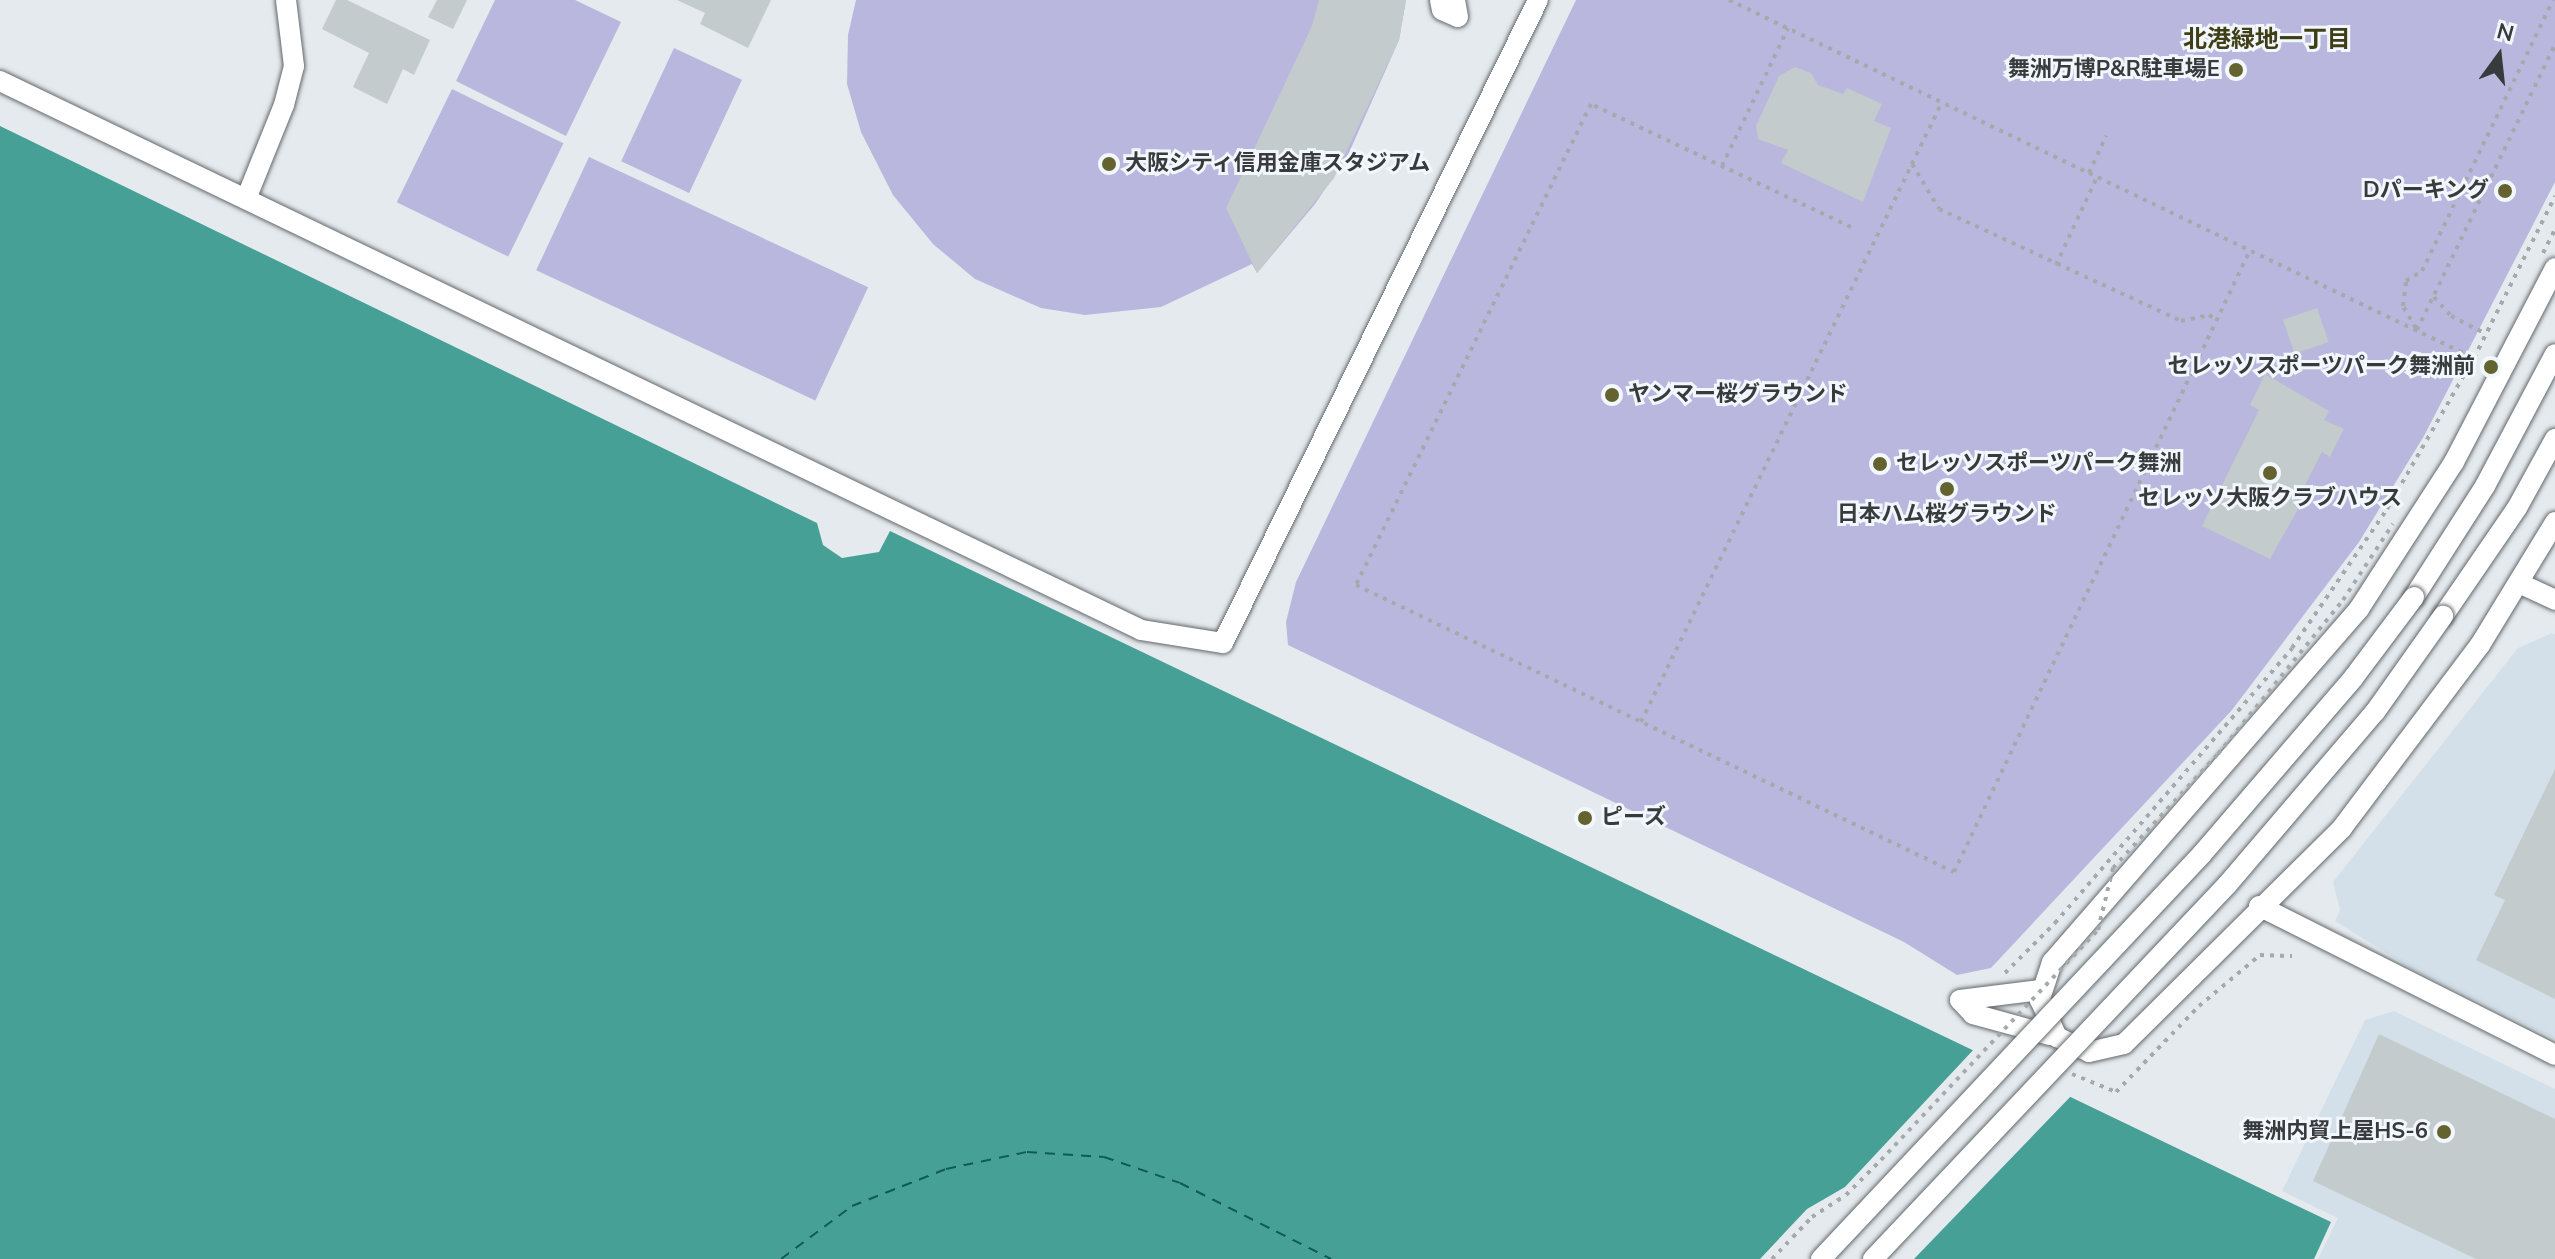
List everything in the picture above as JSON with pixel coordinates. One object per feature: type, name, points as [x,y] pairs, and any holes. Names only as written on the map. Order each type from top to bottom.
[{"type":"street","points":[[246,199],[284,105],[294,66],[286,0]]},
{"type":"street","points":[[1440,0],[1442,10],[1458,17],[1455,0]]},
{"type":"street","points":[[0,81],[1141,630],[1223,643],[1538,0]]},
{"type":"street","points":[[2057,1037],[2042,1014],[2040,990],[2052,962],[2359,609],[2454,462],[2555,268]]},
{"type":"street","points":[[1821,1259],[2221,833],[2354,677],[2414,597],[2485,486],[2555,354]]},
{"type":"street","points":[[1873,1259],[2227,885],[2375,712],[2517,508],[2555,439]]},
{"type":"street","points":[[2040,990],[1960,1000],[1973,1014],[2057,1037],[2089,1052],[2124,1044],[2259,906],[2342,828],[2521,584],[2555,522]]},
{"type":"street","points":[[2521,584],[2555,600]]},
{"type":"street","points":[[2259,906],[2555,1055]]},
{"type":"path","points":[[1729,0],[2474,358]]},
{"type":"path","points":[[2417,330],[2403,306],[2406,281],[2422,271],[2553,0]]},
{"type":"path","points":[[1722,166],[1788,28]]},
{"type":"path","points":[[2417,330],[2555,44]]},
{"type":"path","points":[[1641,722],[1942,102]]},
{"type":"path","points":[[1851,227],[1591,104],[1356,585],[1954,872],[2250,250]]},
{"type":"path","points":[[2089,173],[2106,136]]},
{"type":"path","points":[[1912,164],[1939,209],[2181,321],[2209,315],[2217,320]]},
{"type":"path","points":[[2056,265],[2097,177]]},
{"type":"path","points":[[2434,297],[2451,316],[2486,334]]},
{"type":"path","points":[[1772,1259],[1812,1217],[1846,1195],[1881,1160],[2098,930],[2113,868],[2228,743],[2343,600],[2393,524]]},
{"type":"shaded area","points":[[495,0],[575,0],[621,22],[566,136],[456,81]]},
{"type":"shaded area","name":"大阪シティ信用金庫スタジアム","points":[[856,0],[1406,0],[1399,40],[1348,155],[1315,204],[1257,273],[1252,264],[1161,307],[1085,315],[1041,308],[975,279],[933,244],[893,195],[861,132],[847,84],[848,35]]},
{"type":"shaded area","name":"セレッソスポーツパーク舞洲","points":[[1576,0],[2555,0],[2555,182],[2424,436],[2359,542],[2232,710],[1991,968],[1957,975],[1904,942],[1288,645],[1286,622],[1296,582]]},
{"type":"shaded area","points":[[674,48],[742,80],[689,193],[621,161]]},
{"type":"shaded area","points":[[452,89],[563,143],[508,257],[397,202]]},
{"type":"shaded area","points":[[0,126],[817,523],[823,545],[842,558],[879,552],[890,531],[2331,1222],[2314,1259],[0,1259]]},
{"type":"shaded area","points":[[589,157],[868,287],[815,400],[536,270]]},
{"type":"shaded area","points":[[2552,633],[2555,635],[2555,1039],[2412,969],[2335,921],[2340,910],[2333,882],[2518,648]]},
{"type":"shaded area","points":[[2394,1011],[2555,1089],[2555,1259],[2318,1259],[2338,1218],[2282,1191],[2365,1020]]},
{"type":"pier","points":[[1976,1047],[2073,1094],[1914,1259],[1760,1259],[1807,1209],[1845,1187]]},
{"type":"building","points":[[336,0],[347,0],[430,40],[414,75],[403,69],[387,104],[353,87],[369,53],[322,29]]},
{"type":"building","points":[[437,0],[467,0],[453,29],[428,17]]},
{"type":"building","points":[[677,0],[771,0],[748,48],[700,24],[705,13]]},
{"type":"building","points":[[1319,0],[1406,0],[1399,40],[1334,178],[1257,273],[1226,208],[1312,26]]},
{"type":"building","points":[[1795,67],[1811,73],[1818,85],[1843,94],[1847,88],[1882,104],[1874,121],[1891,128],[1863,202],[1781,163],[1788,150],[1758,139],[1756,126],[1779,76]]},
{"type":"building","points":[[2317,308],[2329,342],[2295,354],[2283,320]]},
{"type":"building","name":"セレッソ大阪クラブハウス","points":[[2265,374],[2329,411],[2324,420],[2344,429],[2330,457],[2322,452],[2305,485],[2310,488],[2270,559],[2202,526],[2259,410],[2250,405]]},
{"type":"building","points":[[2555,769],[2555,999],[2476,960],[2505,900],[2494,895]]},
{"type":"building","name":"舞洲内貿上屋HS-6","points":[[2379,1034],[2555,1119],[2555,1259],[2476,1259],[2313,1181]]},
{"type":"ferry route","points":[[781,1259],[852,1206],[946,1169],[1027,1152],[1104,1157],[1180,1183],[1331,1259]]},
{"type":"place","name":"舞洲万博P&R駐車場E","points":[[2236,70]]},
{"type":"place","name":"大阪シティ信用金庫スタジアム","points":[[1109,164]]},
{"type":"place","name":"Dパーキング","points":[[2505,191]]},
{"type":"place","name":"セレッソスポーツパーク舞洲前","points":[[2491,367]]},
{"type":"place","name":"ヤンマー桜グラウンド","points":[[1612,395]]},
{"type":"place","name":"セレッソスポーツパーク舞洲","points":[[1880,464]]},
{"type":"place","name":"セレッソ大阪クラブハウス","points":[[2270,473]]},
{"type":"place","name":"日本ハム桜グラウンド","points":[[1947,489]]},
{"type":"place","name":"ピーズ","points":[[1585,818]]},
{"type":"place","name":"舞洲内貿上屋HS-6","points":[[2444,1132]]},
{"type":"district","name":"北港緑地一丁目","points":[[2267,40]]}]
